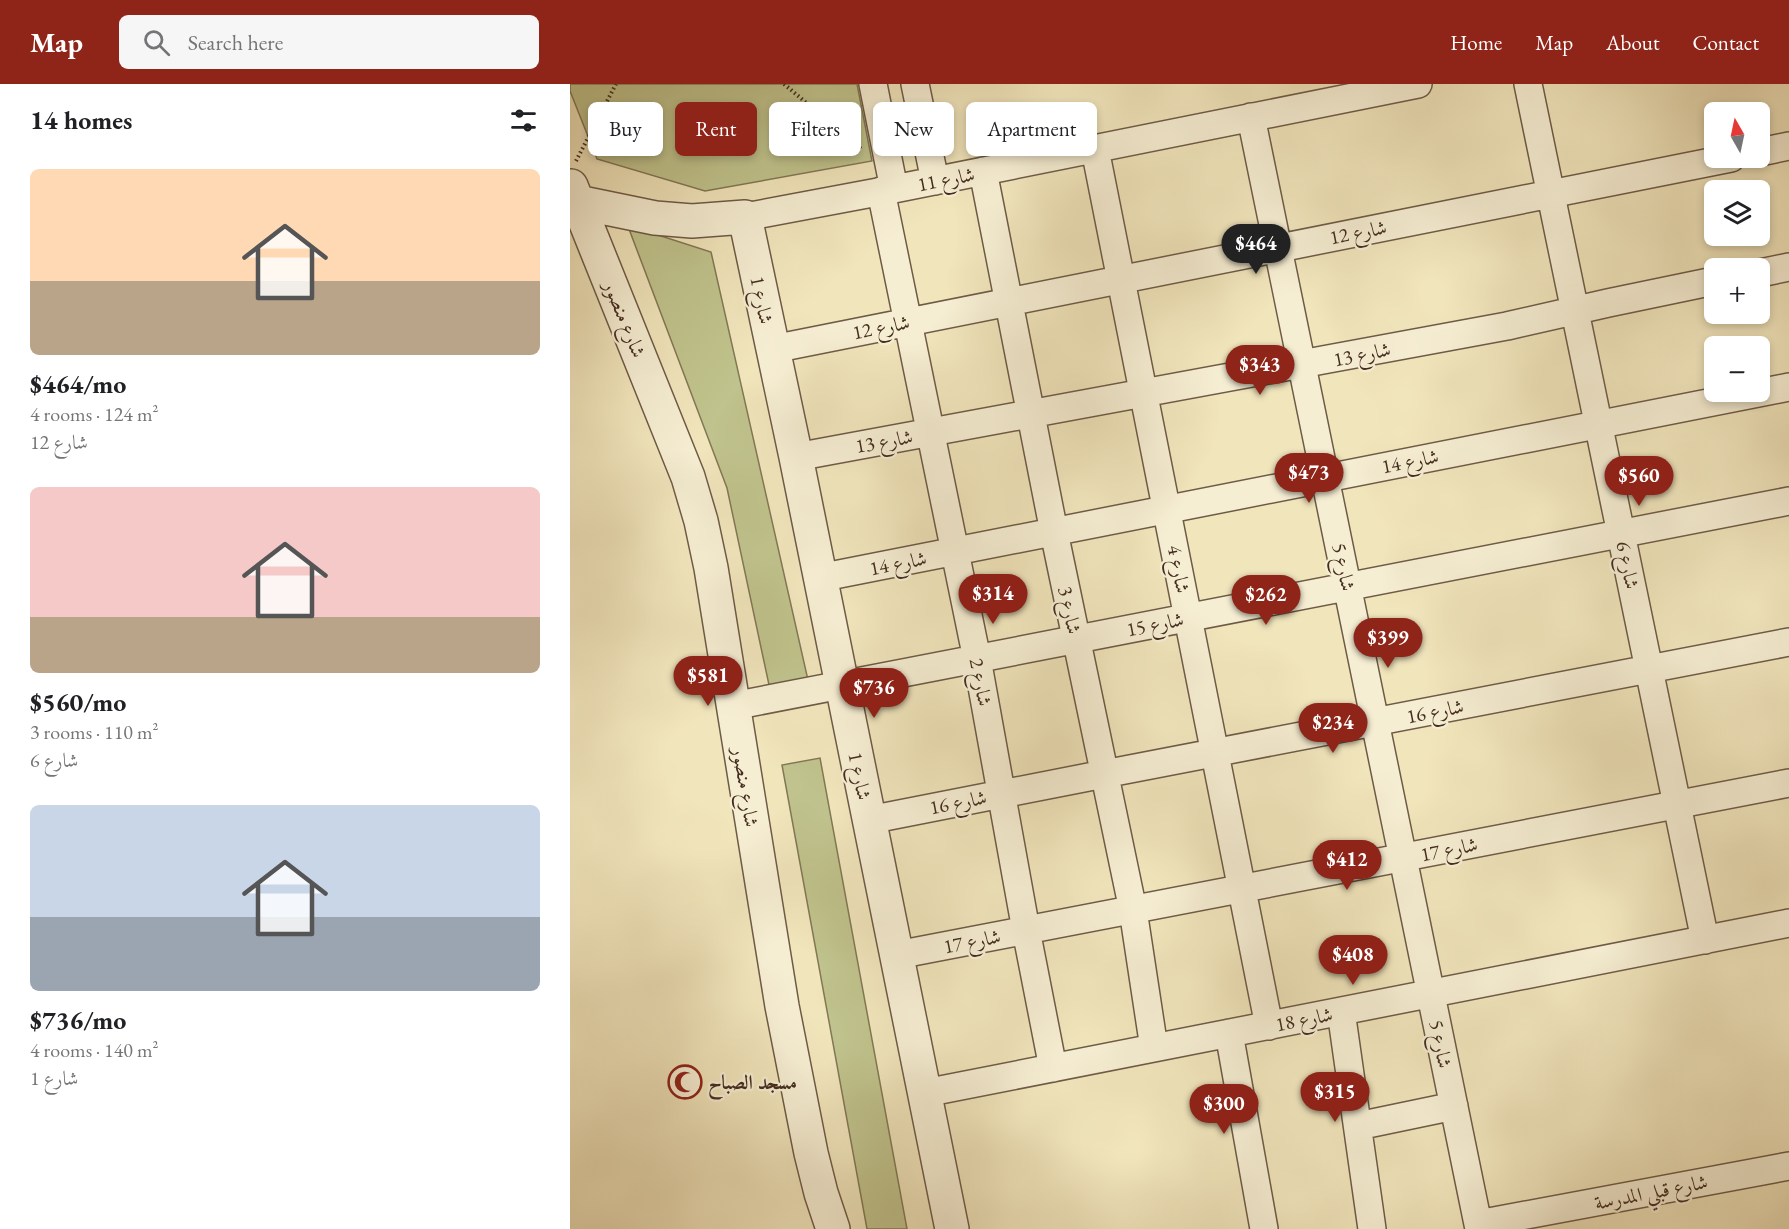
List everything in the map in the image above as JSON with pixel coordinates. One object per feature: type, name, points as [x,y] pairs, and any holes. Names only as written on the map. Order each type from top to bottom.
[{"type":"street","name":"شارع 2","points":[[873,84],[907,322],[955,551],[1053,1068]]},
{"type":"street","points":[[915,84],[935,181]]},
{"type":"street","name":"شارع 11","points":[[1097,149],[1251,117],[1340,92],[1418,84]]},
{"type":"street","name":"شارع 6","points":[[1528,84],[1705,940]]},
{"type":"street","name":"شارع 5","points":[[1251,117],[1479,1227]]},
{"type":"street","points":[[1770,150],[1789,146]]},
{"type":"street","name":"شارع 11","points":[[574,183],[655,218],[692,221],[745,217],[889,185],[935,181],[1059,156]]},
{"type":"street","name":"شارع 4","points":[[1096,156],[1269,1026]]},
{"type":"street","name":"شارع 12","points":[[772,349],[1704,163]]},
{"type":"street","name":"شارع 3","points":[[983,171],[1054,532],[1133,910],[1154,1048]]},
{"type":"street","name":"شارع منصور","points":[[574,183],[664,416],[701,521],[711,568],[782,1006],[811,1152],[833,1229]]},
{"type":"street","name":"شارع 1","points":[[745,217],[796,457],[952,1229]]},
{"type":"street","points":[[1770,271],[1789,267]]},
{"type":"street","name":"شارع 13","points":[[796,457],[1507,326],[1704,283]]},
{"type":"street","name":"شارع 14","points":[[819,578],[1789,387]]},
{"type":"street","name":"شارع 15","points":[[734,706],[1789,501]]},
{"type":"street","name":"شارع 16","points":[[869,820],[1789,642]]},
{"type":"street","name":"شارع 17","points":[[897,955],[1789,783]]},
{"type":"street","name":"شارع 18","points":[[925,1093],[1789,924]]},
{"type":"street","points":[[1341,1011],[1372,1229]]},
{"type":"street","points":[[1228,1034],[1264,1229]]},
{"type":"street","points":[[1358,1126],[1454,1106]]},
{"type":"street","name":"شارع قبلي المدرسة","points":[[1479,1227],[1789,1166]]},
{"type":"path","points":[[574,183],[616,84]]},
{"type":"path","points":[[784,84],[889,185]]},
{"type":"green space","points":[[570,84],[857,84],[861,102],[769,102],[769,156],[861,156],[861,105],[872,161],[705,191],[597,159],[596,156],[663,156],[663,102],[588,102],[588,136],[570,91]]},
{"type":"green space","points":[[629,229],[658,235],[711,252],[808,680],[769,685],[727,488]]},
{"type":"green space","points":[[820,758],[907,1229],[867,1229],[782,765]]},
{"type":"place","name":"مسجد الصباح","points":[[685,1082]]}]
